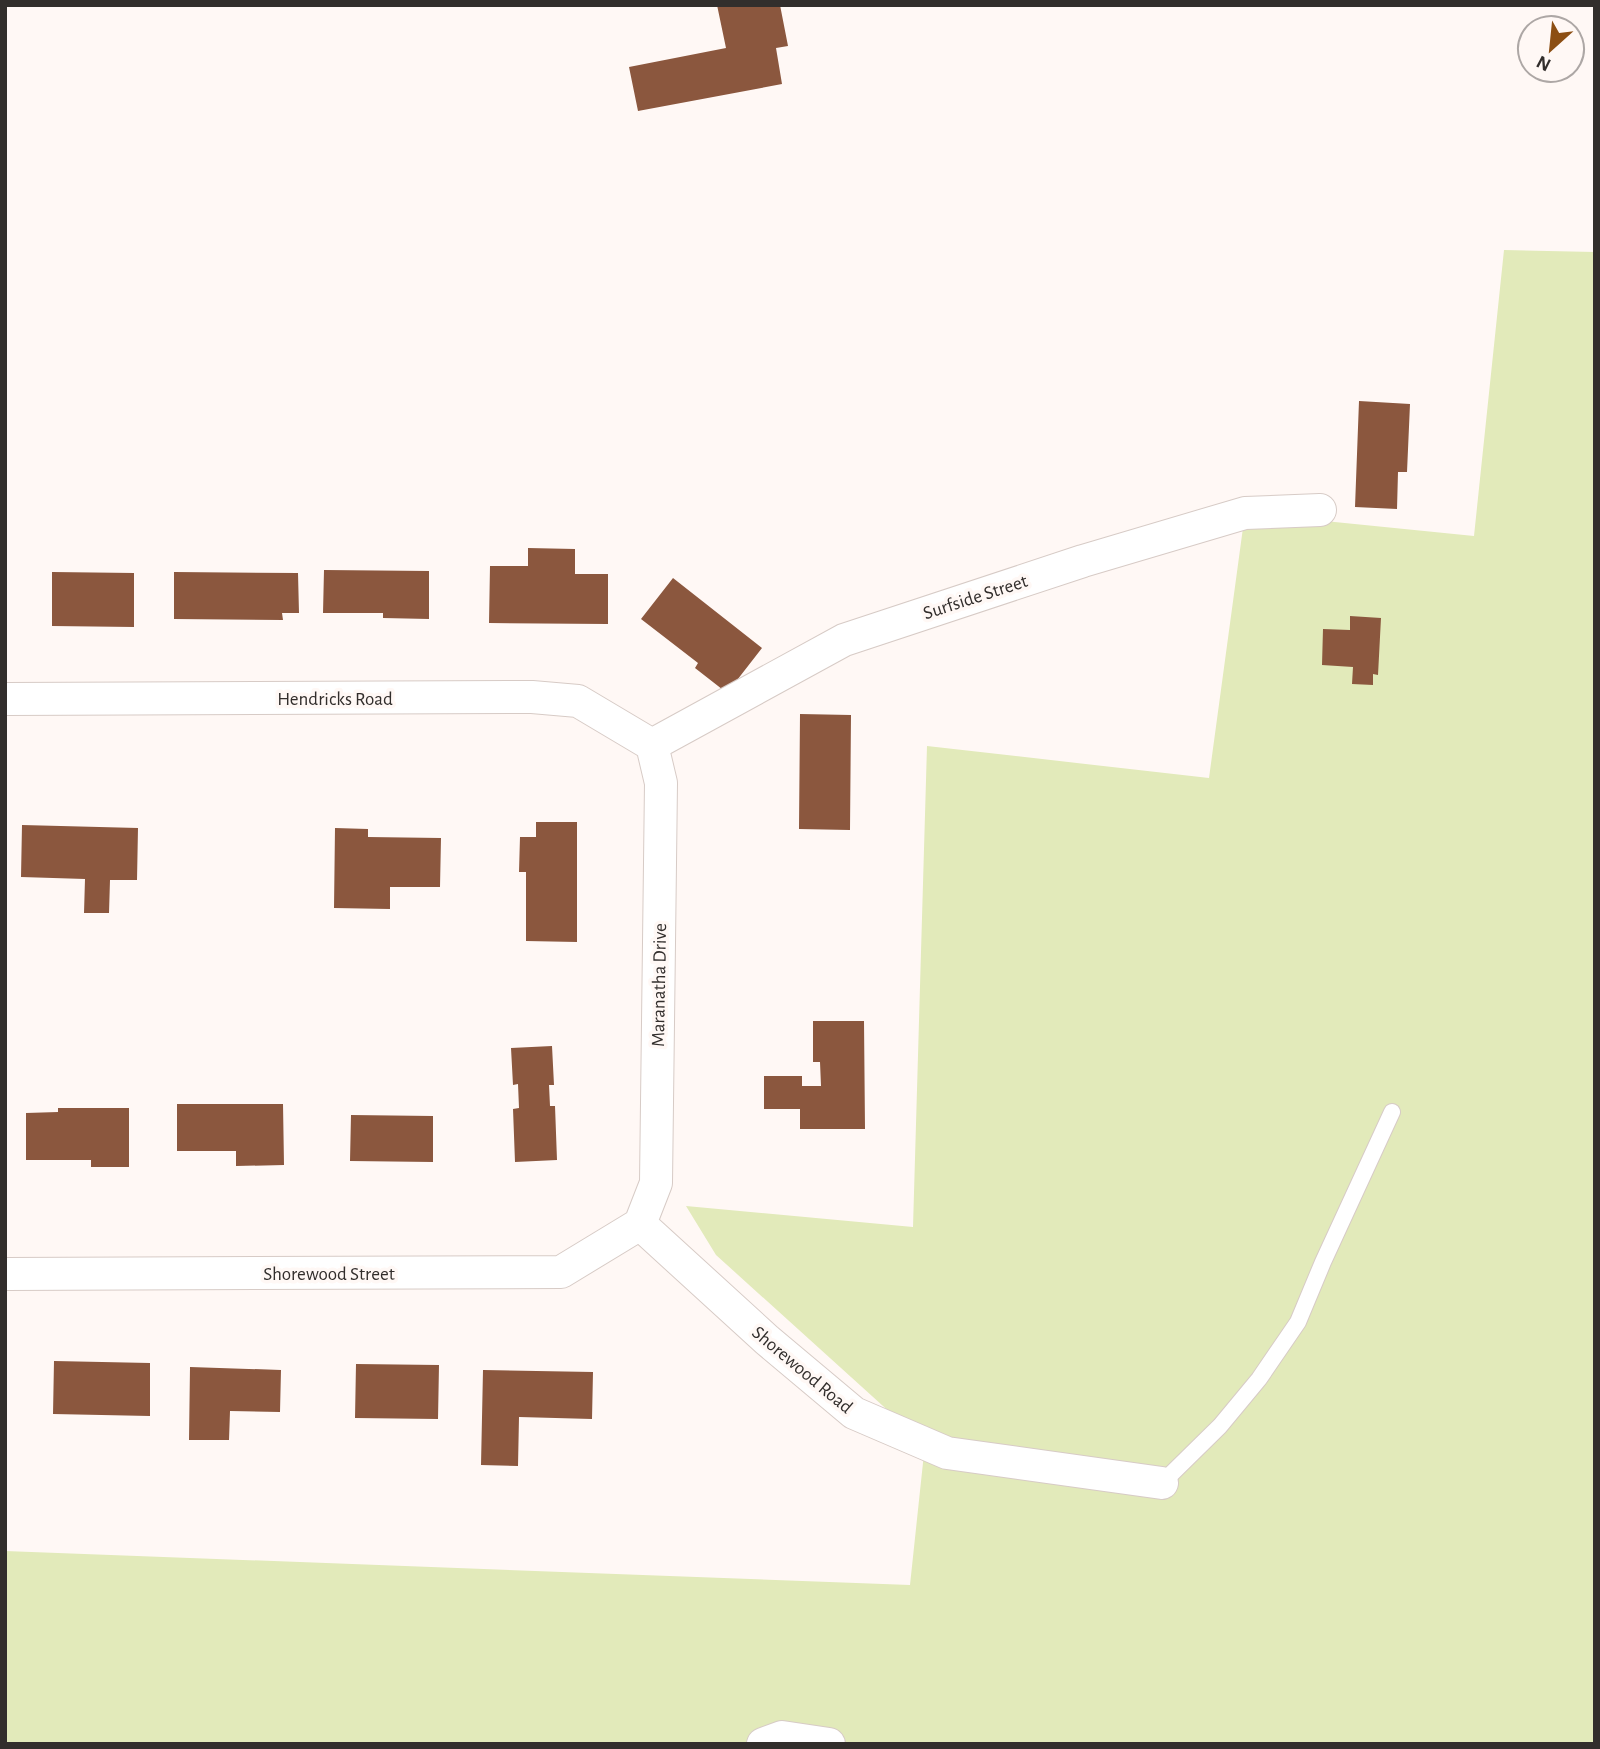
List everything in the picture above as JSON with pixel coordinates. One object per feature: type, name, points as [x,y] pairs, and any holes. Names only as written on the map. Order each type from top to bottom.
[{"type":"street","name":"Surfside Street","points":[[652,745],[844,640],[1083,561],[1245,513],[1320,510]]},
{"type":"street","name":"Hendricks Road","points":[[5,699],[532,697],[578,701],[652,745]]},
{"type":"street","name":"Maranatha Drive","points":[[640,1224],[656,1183],[661,783],[652,745]]},
{"type":"street","name":"Shorewood Street","points":[[5,1274],[561,1272],[640,1224]]},
{"type":"street","name":"Shorewood Road","points":[[640,1224],[767,1340],[854,1413],[947,1453],[1162,1483]]},
{"type":"street","points":[[763,1744],[782,1737],[829,1744]]},
{"type":"lane","points":[[1162,1483],[1220,1426],[1259,1378],[1298,1322],[1392,1112]]},
{"type":"green space","points":[[1504,250],[1595,252],[1595,1744],[5,1744],[5,1551],[910,1585],[925,1444],[716,1255],[686,1206],[913,1227],[927,746],[1209,778],[1245,513],[1474,536]]},
{"type":"building","points":[[717,5],[780,5],[788,46],[776,48],[782,84],[638,111],[629,67],[726,48]]},
{"type":"building","points":[[1359,401],[1410,404],[1407,472],[1398,472],[1397,509],[1355,507]]},
{"type":"building","points":[[528,548],[575,549],[575,574],[608,574],[608,624],[489,623],[490,566],[528,566]]},
{"type":"building","points":[[324,570],[429,571],[429,619],[383,618],[383,613],[323,613]]},
{"type":"building","points":[[52,572],[134,573],[134,627],[52,626]]},
{"type":"building","points":[[174,572],[298,573],[299,613],[282,613],[283,620],[174,619]]},
{"type":"building","points":[[673,578],[762,648],[727,693],[695,668],[698,663],[641,619]]},
{"type":"building","points":[[1350,616],[1381,618],[1378,675],[1373,674],[1373,685],[1352,684],[1353,667],[1322,665],[1323,629],[1350,630]]},
{"type":"building","points":[[800,714],[851,715],[850,830],[799,829]]},
{"type":"building","points":[[536,822],[577,822],[577,942],[526,941],[526,872],[519,872],[520,837],[536,837]]},
{"type":"building","points":[[22,825],[138,828],[137,880],[110,880],[109,913],[84,913],[85,879],[21,877]]},
{"type":"building","points":[[335,828],[368,829],[368,837],[441,838],[440,887],[390,887],[390,909],[334,908]]},
{"type":"building","points":[[813,1021],[864,1021],[865,1129],[800,1129],[800,1109],[764,1109],[764,1076],[802,1076],[802,1086],[821,1086],[820,1062],[813,1062]]},
{"type":"building","points":[[552,1046],[554,1085],[549,1085],[550,1106],[555,1106],[557,1160],[515,1162],[513,1109],[519,1108],[518,1084],[513,1085],[511,1048]]},
{"type":"building","points":[[177,1104],[283,1104],[284,1165],[236,1166],[236,1151],[177,1151]]},
{"type":"building","points":[[58,1108],[129,1108],[129,1167],[91,1167],[91,1160],[26,1160],[26,1113],[58,1112]]},
{"type":"building","points":[[351,1115],[433,1116],[433,1162],[350,1161]]},
{"type":"building","points":[[54,1361],[150,1363],[150,1416],[53,1414]]},
{"type":"building","points":[[356,1364],[439,1365],[438,1419],[355,1418]]},
{"type":"building","points":[[190,1367],[281,1370],[280,1412],[230,1411],[229,1440],[189,1440]]},
{"type":"building","points":[[483,1370],[593,1372],[592,1419],[519,1417],[518,1466],[481,1465]]}]
